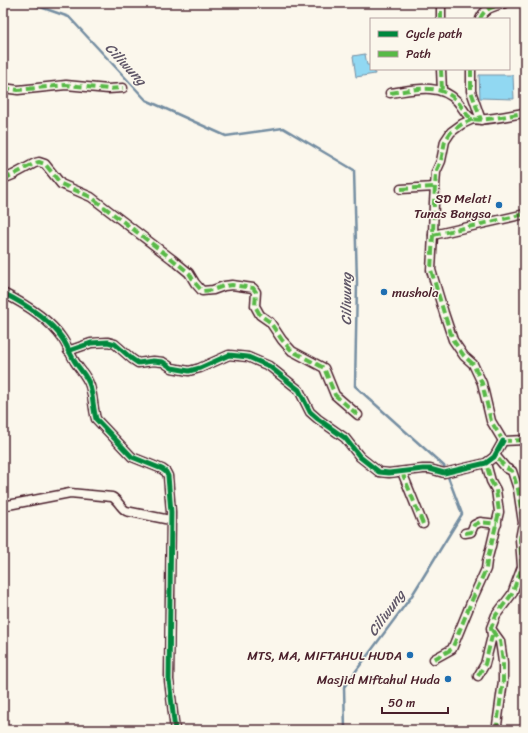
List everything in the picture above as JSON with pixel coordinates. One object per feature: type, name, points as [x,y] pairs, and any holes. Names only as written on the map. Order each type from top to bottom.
[{"type":"street","points":[[441,3],[441,18]]},
{"type":"street","points":[[480,18],[483,12],[505,3]]},
{"type":"street","points":[[441,70],[442,90]]},
{"type":"street","points":[[471,70],[471,90],[477,120]]},
{"type":"street","points":[[3,88],[18,90],[66,85],[108,89],[123,88]]},
{"type":"street","points":[[390,93],[424,88],[442,90],[457,101],[466,114],[477,120]]},
{"type":"street","points":[[503,441],[491,421],[482,383],[476,370],[473,364],[464,356],[453,340],[431,270],[436,172],[441,161],[447,137],[462,124],[477,120],[525,113]]},
{"type":"street","points":[[3,176],[13,175],[35,163],[43,163],[48,166],[61,184],[91,197],[172,259],[188,273],[202,291],[232,285],[253,288],[256,292],[256,306],[260,315],[270,322],[282,340],[292,351],[324,368],[335,395],[358,414]]},
{"type":"street","points":[[401,189],[436,187]]},
{"type":"street","points":[[433,235],[525,214]]},
{"type":"street","points":[[3,293],[20,302],[50,325],[62,338],[68,351],[85,375],[90,385],[96,419],[99,424],[116,439],[132,457],[156,466],[166,472],[169,481],[170,520],[169,680],[175,730]]},
{"type":"street","points":[[68,351],[91,343],[108,342],[115,344],[132,360],[138,363],[153,361],[163,362],[172,368],[189,371],[200,368],[229,355],[248,357],[269,366],[298,390],[310,412],[345,438],[360,457],[379,472],[402,472],[430,469],[444,473],[486,463],[495,455],[503,441]]},
{"type":"street","points":[[503,441],[525,440]]},
{"type":"street","points":[[478,676],[485,664],[492,636],[491,628],[496,615],[512,594],[522,568],[520,539],[523,523],[518,489],[512,471],[506,468],[495,455]]},
{"type":"street","points":[[434,659],[452,649],[486,569],[499,512],[496,490],[491,481],[486,463]]},
{"type":"street","points":[[402,472],[423,524]]},
{"type":"street","points":[[3,506],[59,494],[82,493],[112,497],[115,498],[122,508],[126,510],[170,520]]},
{"type":"street","points":[[465,533],[471,532],[474,525],[480,522],[497,524]]},
{"type":"street","points":[[491,628],[500,641],[502,662],[503,680],[497,725]]},
{"type":"water","points":[[365,54],[367,65],[370,65],[370,70],[374,70],[375,74],[356,77],[353,56]]},
{"type":"water","points":[[479,75],[513,75],[514,99],[480,98]]},
{"type":"waterway","name":"Ciliwung","points":[[29,3],[69,17],[146,100],[226,136],[283,128],[354,170],[357,283],[355,386],[444,466],[462,514],[411,597],[344,687],[345,730]]},
{"type":"marked path","points":[[441,3],[441,18]]},
{"type":"marked path","points":[[480,18],[487,10],[505,3]]},
{"type":"marked path","points":[[441,70],[442,91]]},
{"type":"marked path","points":[[471,70],[471,91],[481,120]]},
{"type":"marked path","points":[[3,88],[18,90],[66,85],[108,89],[123,88]]},
{"type":"marked path","points":[[390,93],[417,89],[434,89],[442,91],[457,101],[470,118],[477,120],[525,113]]},
{"type":"marked path","points":[[473,119],[462,124],[451,132],[445,141],[441,161],[436,172],[433,235],[525,214]]},
{"type":"marked path","points":[[3,176],[8,177],[13,175],[35,163],[39,162],[45,164],[61,184],[91,197],[172,259],[189,273],[202,291],[232,285],[253,288],[256,292],[255,306],[260,315],[270,322],[282,340],[292,351],[324,368],[335,395],[358,415]]},
{"type":"marked path","points":[[401,189],[435,187]]},
{"type":"marked path","points":[[433,235],[431,270],[453,340],[464,356],[473,364],[482,383],[491,421],[503,441]]},
{"type":"marked path","points":[[503,441],[525,440]]},
{"type":"marked path","points":[[478,676],[485,664],[492,636],[491,628],[496,615],[512,594],[522,567],[520,539],[523,523],[518,489],[512,471],[506,468],[495,455]]},
{"type":"marked path","points":[[434,659],[452,649],[486,569],[499,512],[496,490],[491,481],[486,463]]},
{"type":"marked path","points":[[402,472],[423,524]]},
{"type":"marked path","points":[[465,533],[471,532],[474,525],[480,522],[497,524]]},
{"type":"marked path","points":[[492,630],[500,641],[503,662],[503,681],[497,725]]},
{"type":"cycle path","points":[[3,293],[43,318],[57,331],[75,362],[89,382],[96,419],[132,457],[162,469],[168,476],[171,512],[169,680],[175,730]]},
{"type":"cycle path","points":[[68,351],[91,343],[108,342],[115,344],[138,363],[153,361],[163,362],[172,368],[189,371],[200,368],[229,355],[248,357],[269,366],[299,390],[310,412],[345,438],[360,457],[379,472],[389,473],[430,469],[444,473],[486,463],[494,457],[503,441]]},
{"type":"place","name":"SD Melati Tunas Bangsa","points":[[499,205]]},
{"type":"place","name":"mushola","points":[[384,292]]},
{"type":"place","name":"MTS, MA, MIFTAHUL HUDA","points":[[410,655]]},
{"type":"place","name":"Masjid Miftahul Huda","points":[[448,679]]}]
